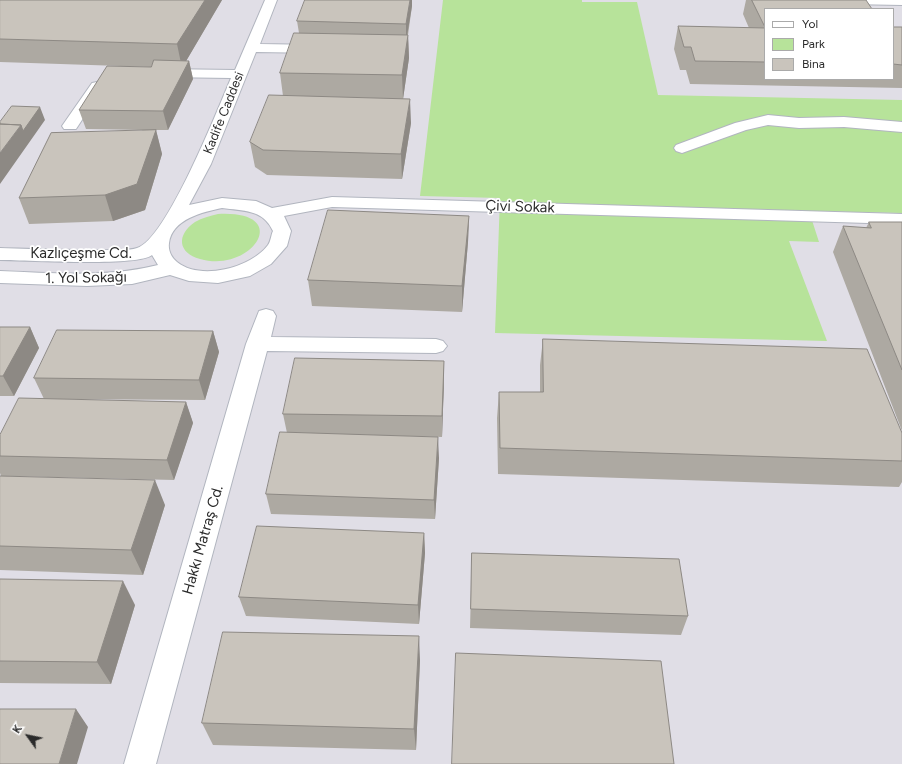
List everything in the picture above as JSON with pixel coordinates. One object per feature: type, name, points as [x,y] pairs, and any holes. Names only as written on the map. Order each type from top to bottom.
[{"type":"street","name":"Kadife Caddesi","points":[[171,222],[204,164],[271,0]]},
{"type":"street","points":[[848,0],[902,2]]},
{"type":"street","points":[[251,48],[330,49]]},
{"type":"street","points":[[70,126],[106,72]]},
{"type":"street","points":[[145,72],[240,74]]},
{"type":"street","points":[[682,148],[741,126],[768,120],[799,123],[844,122],[902,127]]},
{"type":"street","name":"Çivi Sokak","points":[[272,213],[332,202],[902,219]]},
{"type":"street","points":[[222,203],[241,203],[258,206],[272,213],[281,223],[283,235],[279,247],[267,259],[250,269],[230,275],[208,277],[188,274],[172,268],[160,256],[159,241],[171,222],[185,213],[203,206],[222,203]]},
{"type":"street","name":"Kazlıçeşme Cd.","points":[[0,254],[100,256],[142,254],[159,241]]},
{"type":"street","name":"1. Yol Sokağı","points":[[0,277],[87,280],[132,278],[172,268]]},
{"type":"street","name":"Hakkı Matraş Cd.","points":[[140,764],[266,316]]},
{"type":"street","points":[[257,344],[436,346]]},
{"type":"shaded area","points":[[0,0],[902,0],[902,764],[0,764]]},
{"type":"green space","points":[[443,0],[582,0],[582,2],[637,2],[658,95],[902,100],[902,213],[809,211],[819,242],[789,241],[827,341],[495,333],[500,198],[420,196]]},
{"type":"green space","points":[[218,214],[241,215],[255,221],[260,230],[257,241],[249,250],[236,258],[219,261],[200,259],[187,253],[182,243],[182,238],[185,232],[200,219]]},
{"type":"building","points":[[0,0],[205,0],[177,44],[0,39]]},
{"type":"building","points":[[305,0],[410,0],[406,24],[297,21]]},
{"type":"building","points":[[752,0],[866,0],[871,8],[764,8],[764,26]]},
{"type":"building","points":[[678,26],[764,28],[764,62],[695,61],[691,47],[684,47]]},
{"type":"building","points":[[894,27],[902,27],[902,65],[894,64]]},
{"type":"building","points":[[294,33],[408,35],[402,75],[280,73]]},
{"type":"building","points":[[154,60],[189,61],[163,111],[79,110],[107,66],[151,67]]},
{"type":"building","points":[[269,95],[410,99],[401,154],[263,150],[250,142]]},
{"type":"building","points":[[12,106],[40,107],[23,131],[21,125],[0,124]]},
{"type":"building","points":[[0,124],[21,125],[0,153]]},
{"type":"building","points":[[156,130],[137,184],[105,195],[19,198],[51,133]]},
{"type":"building","points":[[328,210],[469,216],[462,286],[308,280]]},
{"type":"building","points":[[869,222],[902,222],[902,370],[843,226],[871,228]]},
{"type":"building","points":[[0,327],[30,327],[3,376],[0,376]]},
{"type":"building","points":[[57,330],[213,331],[199,380],[34,378]]},
{"type":"building","points":[[543,339],[867,349],[902,433],[902,461],[500,448],[499,392],[543,392]]},
{"type":"building","points":[[295,358],[444,361],[442,416],[283,414]]},
{"type":"building","points":[[19,398],[186,402],[167,460],[0,456],[0,435]]},
{"type":"building","points":[[280,432],[438,437],[434,500],[266,494]]},
{"type":"building","points":[[0,476],[155,480],[131,550],[0,546]]},
{"type":"building","points":[[257,526],[424,533],[418,605],[239,597]]},
{"type":"building","points":[[472,553],[679,559],[688,616],[471,609]]},
{"type":"building","points":[[0,579],[123,581],[97,662],[0,661]]},
{"type":"building","points":[[223,632],[419,636],[414,729],[202,723]]},
{"type":"building","points":[[456,653],[661,661],[674,764],[452,764]]},
{"type":"building","points":[[0,709],[76,709],[59,764],[0,764]]}]
